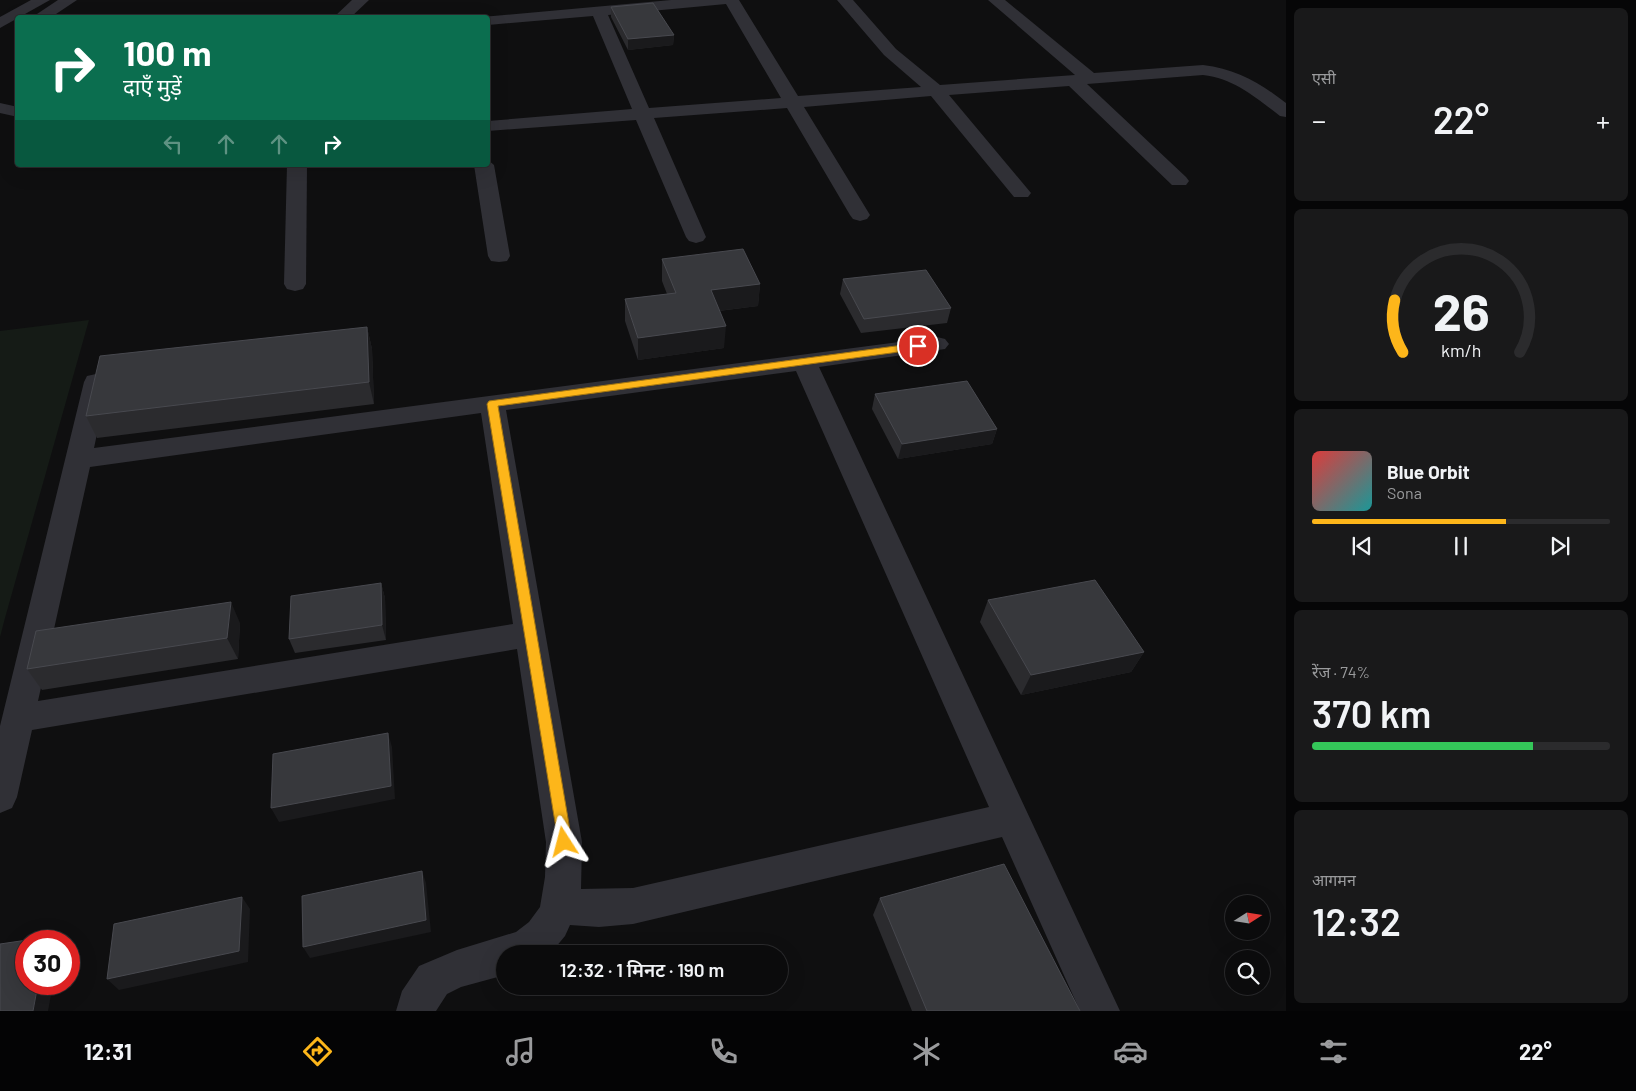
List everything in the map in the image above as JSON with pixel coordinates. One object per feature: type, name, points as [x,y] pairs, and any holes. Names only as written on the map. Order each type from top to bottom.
[{"type":"street","points":[[0,23],[42,0]]},
{"type":"street","points":[[43,15],[69,0]]},
{"type":"street","points":[[344,15],[361,0]]},
{"type":"street","points":[[490,20],[725,0]]},
{"type":"street","points":[[731,0],[860,215]]},
{"type":"street","points":[[846,0],[890,52],[937,92],[1021,193]]},
{"type":"street","points":[[996,0],[1083,81],[1179,181]]},
{"type":"street","points":[[598,10],[641,114],[696,237]]},
{"type":"street","points":[[0,38],[15,30]]},
{"type":"street","points":[[490,126],[1083,81],[1203,70],[1220,71],[1239,77],[1286,112]]},
{"type":"street","points":[[0,108],[15,111]]},
{"type":"street","points":[[295,284],[297,167]]},
{"type":"street","points":[[484,167],[499,256]]},
{"type":"street","points":[[78,459],[937,344]]},
{"type":"street","points":[[0,797],[101,357]]},
{"type":"street","points":[[804,362],[1100,1011]]},
{"type":"street","points":[[492,404],[564,842],[561,906],[544,933],[530,945]]},
{"type":"street","points":[[18,718],[530,634]]},
{"type":"street","points":[[561,906],[599,908],[633,906],[1012,818]]},
{"type":"street","points":[[416,1011],[416,1005],[433,980],[457,970],[496,959]]},
{"type":"shaded area","points":[[89,320],[5,618],[0,637],[0,331]]},
{"type":"building","points":[[653,3],[674,35],[628,39],[611,7]]},
{"type":"building","points":[[743,249],[760,284],[711,290],[726,326],[638,338],[625,299],[676,293],[662,259]]},
{"type":"building","points":[[926,270],[951,308],[864,319],[843,279]]},
{"type":"building","points":[[367,327],[369,382],[86,416],[100,356]]},
{"type":"building","points":[[967,381],[997,429],[902,444],[875,394]]},
{"type":"building","points":[[1095,580],[1144,652],[1031,675],[988,600]]},
{"type":"building","points":[[381,583],[382,625],[289,639],[291,596]]},
{"type":"building","points":[[231,602],[227,638],[27,669],[36,631]]},
{"type":"building","points":[[388,733],[391,786],[271,808],[273,754]]},
{"type":"building","points":[[1004,864],[1080,1011],[927,1011],[880,898]]},
{"type":"building","points":[[422,871],[426,920],[303,947],[302,896]]},
{"type":"building","points":[[242,897],[239,951],[107,979],[114,924]]},
{"type":"building","points":[[15,942],[15,995],[36,995],[33,1011],[0,1011],[0,944]]},
{"type":"route","points":[[564,842],[492,404],[918,346]]}]
